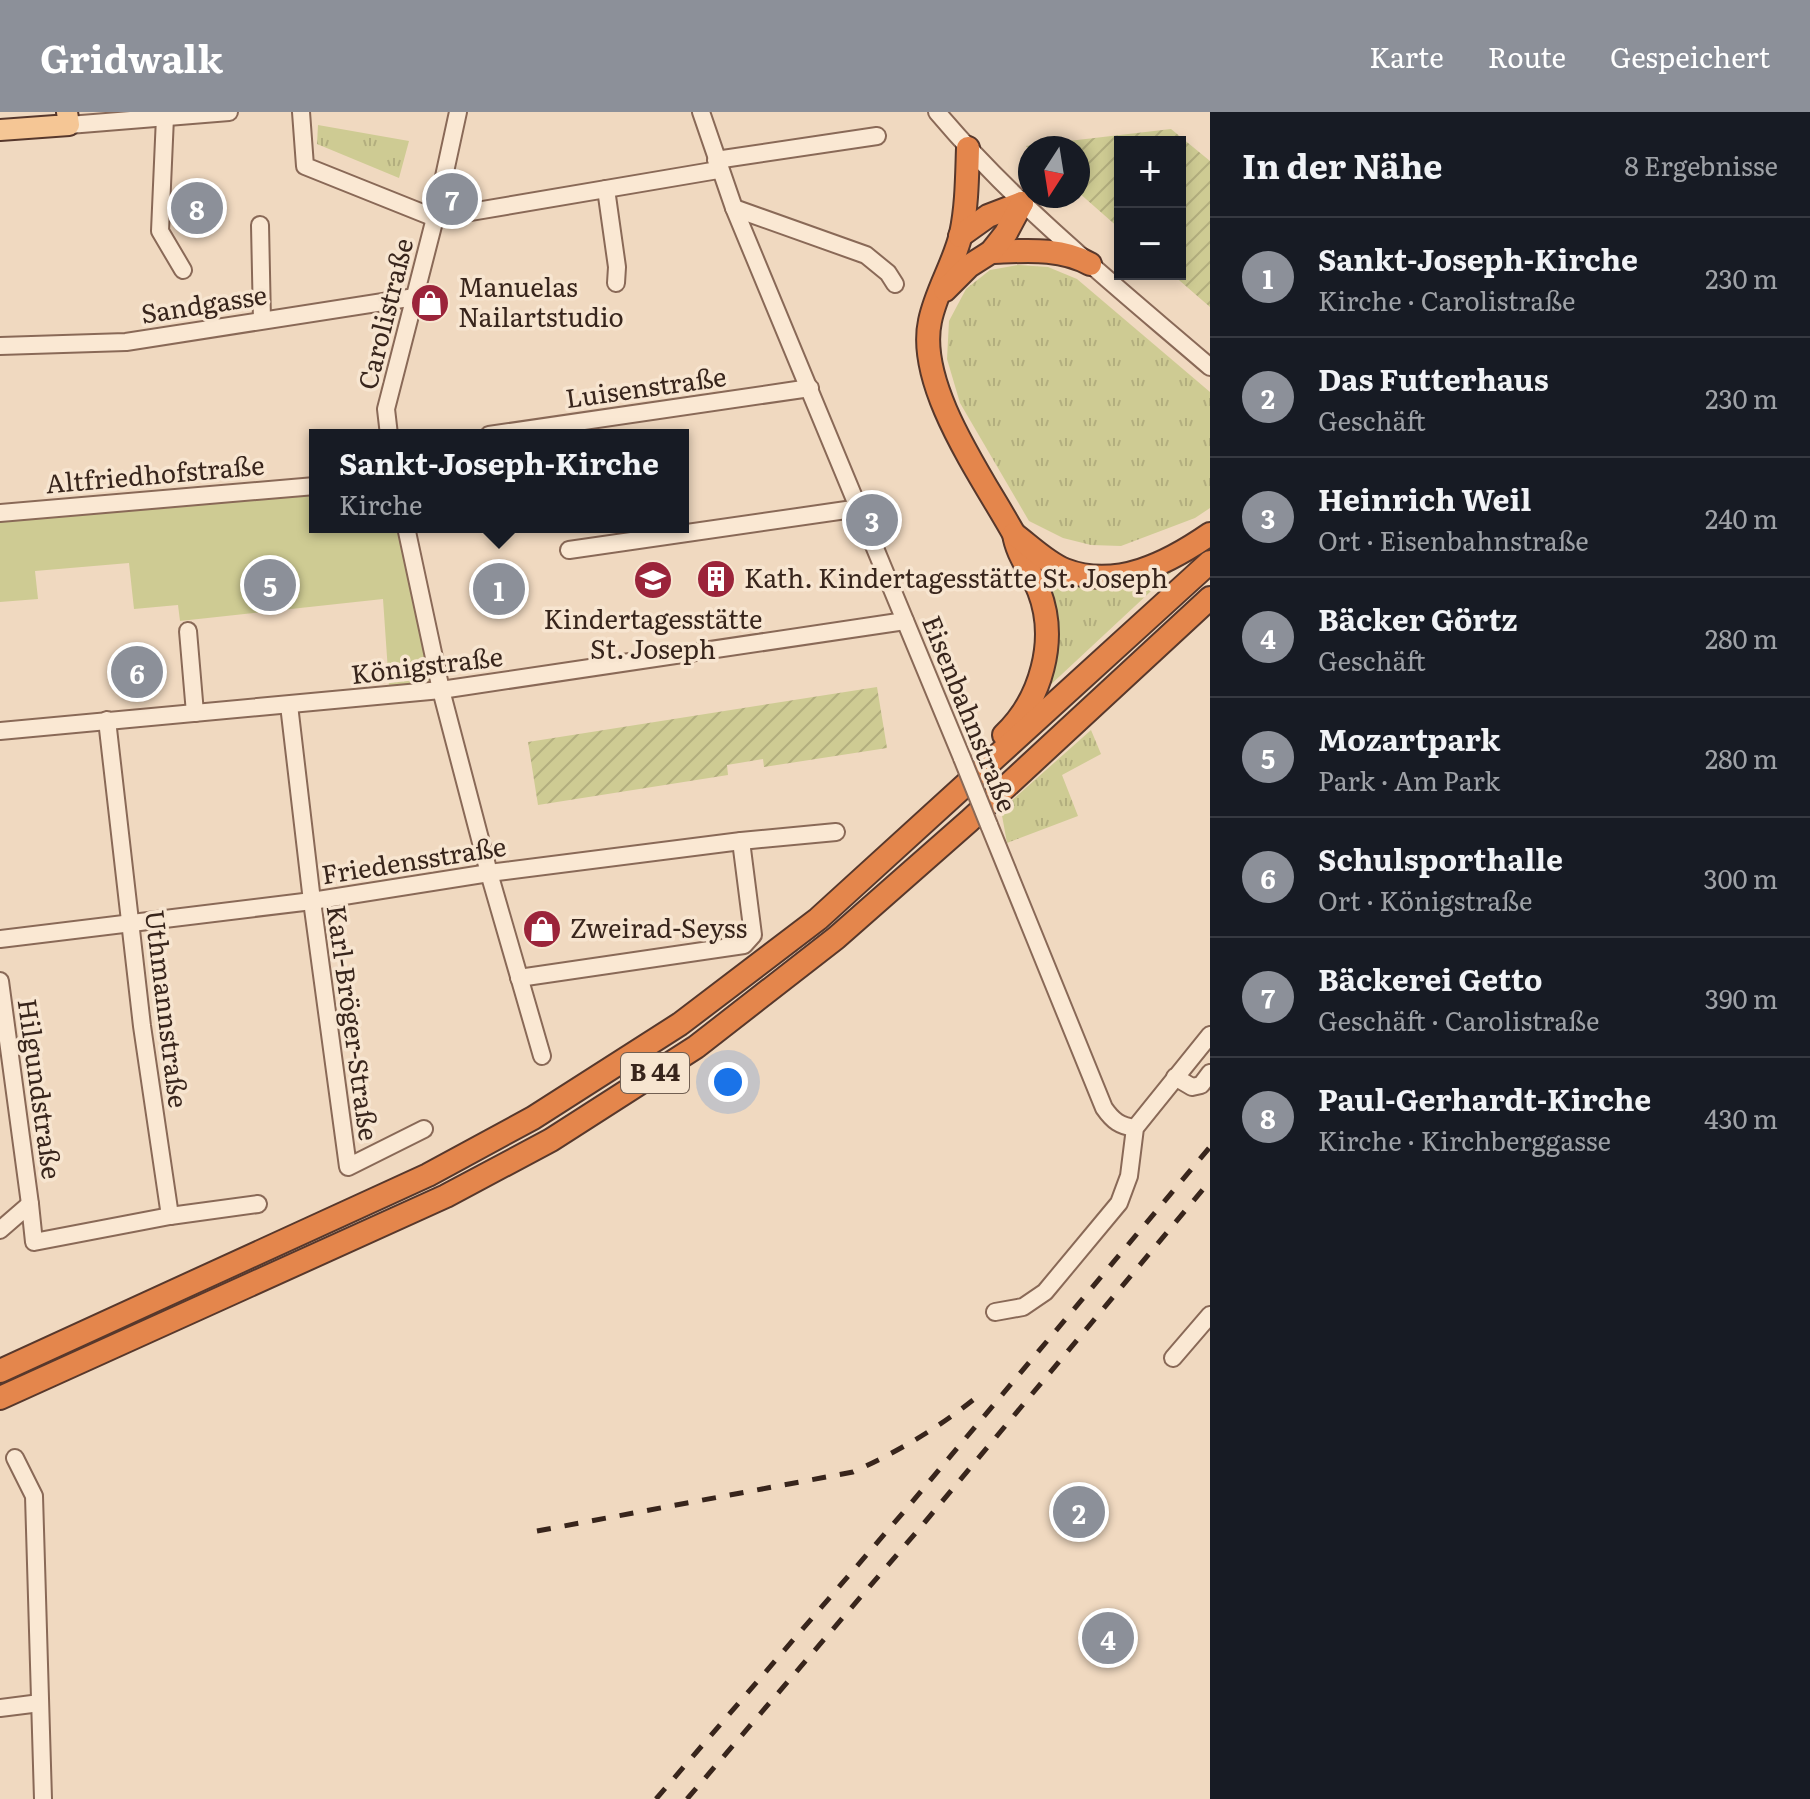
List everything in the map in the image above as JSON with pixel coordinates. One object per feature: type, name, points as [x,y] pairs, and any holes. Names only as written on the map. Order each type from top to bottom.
[{"type":"highway","points":[[960,792],[978,759],[1017,722],[1044,664],[1046,644],[1044,606],[1016,548],[1014,534],[944,410],[932,376],[929,323],[960,236],[966,197],[968,148]]},
{"type":"highway","points":[[960,236],[988,216],[1018,205]]},
{"type":"highway","points":[[938,297],[969,266],[991,252],[1019,208]]},
{"type":"highway","points":[[991,252],[1051,252],[1076,256],[1090,264]]},
{"type":"highway","points":[[1014,534],[1064,570],[1104,578],[1129,575],[1178,556],[1210,534]]},
{"type":"highway","name":"B 44","points":[[0,1371],[428,1175],[533,1118],[680,1024],[818,919],[1210,562]]},
{"type":"highway","name":"B 44","points":[[0,1398],[446,1196],[551,1140],[696,1047],[836,938],[969,821],[1210,598]]},
{"type":"main road","points":[[0,130],[68,118]]},
{"type":"street","points":[[68,118],[165,117],[229,112]]},
{"type":"street","points":[[301,112],[305,166],[435,218],[606,189],[877,136]]},
{"type":"street","name":"Carolistraße","points":[[388,429],[386,409],[435,218],[458,112]]},
{"type":"street","name":"Eisenbahnstraße","points":[[701,112],[734,208],[860,508],[1104,1108],[1112,1120],[1135,1128]]},
{"type":"street","points":[[937,112],[1018,199]]},
{"type":"street","points":[[165,117],[160,231],[183,270]]},
{"type":"street","points":[[606,189],[617,267],[616,283]]},
{"type":"street","points":[[734,208],[866,255],[888,273],[895,284]]},
{"type":"street","points":[[1028,208],[1210,367]]},
{"type":"street","points":[[260,225],[262,320]]},
{"type":"street","name":"Sandgasse","points":[[0,346],[126,342],[415,297]]},
{"type":"street","name":"Luisenstraße","points":[[530,429],[810,388]]},
{"type":"street","name":"Altfriedhofstraße","points":[[0,513],[309,487]]},
{"type":"street","points":[[689,533],[860,508]]},
{"type":"street","points":[[407,533],[441,690],[489,873],[542,1056]]},
{"type":"street","points":[[569,550],[687,533]]},
{"type":"street","name":"Königstraße","points":[[0,731],[441,690],[905,621]]},
{"type":"street","points":[[188,631],[195,713]]},
{"type":"street","name":"Karl-Bröger-Straße","points":[[289,705],[348,1167],[424,1129]]},
{"type":"street","name":"Uthmannstraße","points":[[107,720],[142,1026],[170,1216]]},
{"type":"street","name":"Friedensstraße","points":[[0,939],[312,901],[489,873],[836,832]]},
{"type":"street","points":[[519,978],[744,945],[753,935],[741,841]]},
{"type":"street","name":"Hilgundstraße","points":[[0,981],[34,1242],[170,1216]]},
{"type":"street","points":[[995,1312],[1023,1307],[1045,1292],[1119,1203],[1129,1176],[1135,1128],[1210,1035]]},
{"type":"street","points":[[1175,1077],[1192,1087],[1201,1085],[1210,1073]]},
{"type":"street","points":[[0,1230],[30,1204]]},
{"type":"street","points":[[170,1216],[258,1204]]},
{"type":"street","points":[[1173,1358],[1210,1315]]},
{"type":"street","points":[[15,1458],[34,1496],[43,1799]]},
{"type":"street","points":[[0,1708],[40,1703]]},
{"type":"green space","points":[[318,125],[409,141],[399,178],[317,144]]},
{"type":"green space","points":[[1171,129],[1180,136],[1114,136],[1114,224],[1090,203],[1090,138]]},
{"type":"green space","points":[[1186,141],[1210,161],[1210,307],[1179,280],[1186,280]]},
{"type":"green space","points":[[1018,265],[1048,267],[1077,279],[1210,392],[1210,508],[1195,518],[1121,546],[1091,545],[1063,538],[1029,521],[960,403],[947,359],[949,321],[966,289],[990,270]]},
{"type":"green space","points":[[309,494],[309,533],[398,533],[430,683],[389,686],[383,599],[180,621],[178,605],[134,609],[129,563],[35,571],[38,599],[0,602],[0,520]]},
{"type":"green space","points":[[1033,558],[1053,571],[1179,565],[1046,689]]},
{"type":"green space","points":[[877,687],[887,748],[764,767],[763,759],[727,765],[728,775],[538,805],[528,742]]},
{"type":"green space","points":[[1091,730],[1101,754],[1062,775],[1078,816],[1007,843],[1001,810]]},
{"type":"railway","points":[[656,1799],[907,1508],[1210,1147]]},
{"type":"railway","points":[[687,1799],[925,1522],[1210,1181]]},
{"type":"railway","points":[[537,1531],[853,1472],[915,1440],[973,1400]]},
{"type":"place","name":"Bäckerei Getto","points":[[452,199]]},
{"type":"place","name":"Paul-Gerhardt-Kirche","points":[[197,208]]},
{"type":"place","name":"Manuelas Nailartstudio","points":[[430,303]]},
{"type":"place","name":"Heinrich Weil","points":[[872,520]]},
{"type":"place","name":"Kath. Kindertagesstätte St. Joseph","points":[[716,579]]},
{"type":"place","name":"Kindertagesstätte St. Joseph","points":[[653,580]]},
{"type":"place","name":"Mozartpark","points":[[270,585]]},
{"type":"place","name":"Sankt-Joseph-Kirche","points":[[499,589]]},
{"type":"place","name":"Schulsporthalle","points":[[137,672]]},
{"type":"place","name":"Zweirad-Seyss","points":[[542,929]]},
{"type":"place","name":"Das Futterhaus","points":[[1079,1512]]},
{"type":"place","name":"Bäcker Görtz","points":[[1108,1638]]}]
